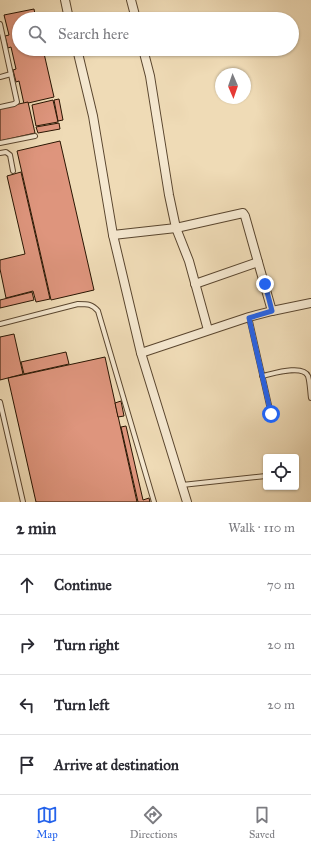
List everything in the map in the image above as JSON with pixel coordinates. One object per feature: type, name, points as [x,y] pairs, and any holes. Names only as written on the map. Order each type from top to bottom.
[{"type":"street","points":[[65,0],[68,12]]},
{"type":"street","points":[[131,0],[134,12]]},
{"type":"street","points":[[79,56],[93,116],[113,235],[141,353],[187,502]]},
{"type":"street","points":[[145,56],[150,76],[169,195],[176,228],[189,261],[208,330]]},
{"type":"street","points":[[113,235],[176,228],[242,213],[245,216],[272,311]]},
{"type":"street","points":[[195,284],[258,262]]},
{"type":"street","points":[[141,353],[208,330],[272,311],[311,303]]},
{"type":"lane","points":[[0,24],[17,102],[0,107]]},
{"type":"lane","points":[[0,77],[11,74]]},
{"type":"lane","points":[[0,143],[36,136]]},
{"type":"lane","points":[[0,153],[6,152],[10,155],[13,171]]},
{"type":"lane","points":[[0,324],[78,304],[89,304],[98,311],[154,502]]},
{"type":"lane","points":[[249,318],[271,414]]},
{"type":"lane","points":[[262,376],[293,370],[304,371],[308,375],[311,398]]},
{"type":"lane","points":[[0,402],[22,502]]},
{"type":"lane","points":[[182,485],[263,476]]},
{"type":"building","points":[[34,9],[35,12],[19,12]]},
{"type":"building","points":[[12,13],[12,51],[11,47],[8,48],[5,36],[9,35],[4,15]]},
{"type":"building","points":[[13,56],[45,56],[54,97],[24,104],[19,81],[16,82],[13,70],[16,69]]},
{"type":"building","points":[[59,99],[63,120],[58,121],[54,100]]},
{"type":"building","points":[[53,100],[58,122],[36,126],[32,105]]},
{"type":"building","points":[[28,102],[35,133],[0,141],[0,108]]},
{"type":"building","points":[[59,123],[60,129],[38,133],[36,127]]},
{"type":"building","points":[[60,141],[94,290],[51,300],[17,151]]},
{"type":"building","points":[[21,172],[50,299],[36,302],[33,291],[6,298],[0,269],[0,260],[25,254],[7,176]]},
{"type":"building","points":[[32,292],[34,300],[0,308],[0,300]]},
{"type":"building","points":[[14,334],[23,374],[0,380],[0,337]]},
{"type":"building","points":[[66,352],[69,364],[24,374],[21,362]]},
{"type":"building","points":[[105,357],[137,502],[36,502],[8,378]]},
{"type":"building","points":[[121,401],[124,416],[118,417],[115,403]]},
{"type":"building","points":[[126,426],[143,500],[149,498],[150,502],[138,502],[121,427]]},
{"type":"route","points":[[265,284],[272,311],[249,318],[271,414]]}]
